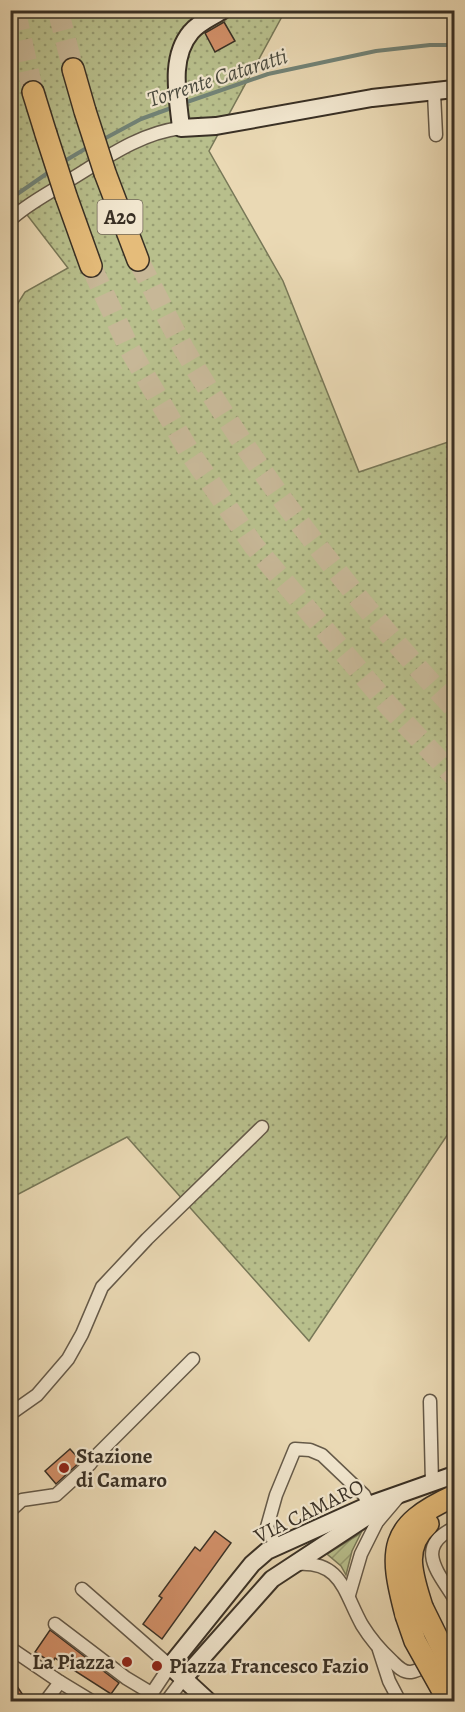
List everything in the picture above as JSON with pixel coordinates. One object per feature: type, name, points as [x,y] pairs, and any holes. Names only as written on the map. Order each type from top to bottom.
[{"type":"highway","name":"A20","points":[[73,69],[105,173],[138,260]]},
{"type":"highway","name":"A20","points":[[33,92],[91,266]]},
{"type":"highway","points":[[454,1496],[415,1518],[405,1528],[395,1557],[395,1571],[414,1611],[434,1635],[454,1672]]},
{"type":"highway","points":[[449,1701],[415,1641],[411,1569],[413,1545],[426,1526],[454,1511]]},
{"type":"street","points":[[181,128],[177,90],[179,57],[187,37],[200,24],[223,10]]},
{"type":"street","points":[[10,220],[32,203],[121,149],[154,134],[181,128],[216,126],[372,98],[454,89]]},
{"type":"street","points":[[434,93],[436,135]]},
{"type":"street","points":[[10,1413],[31,1401],[68,1359],[82,1334],[102,1287],[147,1239],[262,1127]]},
{"type":"street","points":[[10,1511],[22,1500],[56,1495],[90,1464],[193,1359]]},
{"type":"street","points":[[430,1401],[432,1483]]},
{"type":"street","points":[[276,1546],[267,1527],[276,1495],[295,1449],[310,1450],[322,1455],[364,1495],[373,1513],[349,1595]]},
{"type":"street","name":"VIA CAMARO","points":[[190,1680],[259,1591],[272,1578],[400,1495],[454,1475]]},
{"type":"street","name":"VIA CAMARO","points":[[172,1663],[252,1564],[276,1546],[299,1536],[373,1513]]},
{"type":"street","points":[[454,1528],[436,1540],[431,1555],[435,1567],[454,1598]]},
{"type":"street","points":[[299,1536],[309,1554]]},
{"type":"street","points":[[292,1564],[306,1563],[322,1566],[335,1577],[349,1595],[362,1624],[378,1647],[401,1670],[410,1672],[454,1653]]},
{"type":"street","points":[[81,1589],[156,1653],[172,1663],[209,1701]]},
{"type":"street","points":[[55,1624],[149,1697],[172,1663]]},
{"type":"street","points":[[378,1647],[389,1681],[400,1701]]},
{"type":"street","points":[[10,1648],[93,1701]]},
{"type":"street","points":[[166,1701],[190,1680]]},
{"type":"street","points":[[45,1701],[60,1682]]},
{"type":"street","points":[[441,1701],[454,1686]]},
{"type":"green space","points":[[11,11],[285,11],[209,151],[283,281],[359,472],[454,440],[454,1125],[309,1341],[127,1137],[11,1198],[11,314],[25,292],[68,268],[11,194]]},
{"type":"green space","points":[[361,1533],[352,1551],[346,1575],[341,1566],[327,1554]]},
{"type":"building","points":[[224,22],[235,41],[215,52],[205,33]]},
{"type":"building","name":"Stazione di Camaro","points":[[70,1449],[81,1461],[56,1484],[45,1471]]},
{"type":"building","points":[[215,1531],[231,1543],[162,1639],[143,1624],[162,1598],[159,1596],[195,1547],[200,1551]]},
{"type":"building","points":[[50,1630],[119,1683],[111,1694],[55,1658],[52,1663],[35,1652]]},
{"type":"building","points":[[10,1676],[27,1701],[10,1701]]},
{"type":"waterway","name":"Torrente Cataratti","points":[[184,103],[268,74],[376,51],[430,45],[454,45]]},
{"type":"waterway","name":"Torrente Cataratti","points":[[102,140],[141,119],[174,107]]},
{"type":"waterway","name":"Torrente Cataratti","points":[[63,162],[90,146]]},
{"type":"waterway","name":"Torrente Cataratti","points":[[10,199],[52,170]]},
{"type":"tunnel","points":[[15,10],[33,92]]},
{"type":"tunnel","points":[[58,10],[73,69]]},
{"type":"tunnel","points":[[138,260],[184,349],[276,491],[380,624],[454,708]]},
{"type":"tunnel","points":[[91,266],[130,350],[190,453],[254,546],[388,705],[454,776]]},
{"type":"place","name":"Stazione di Camaro","points":[[64,1468]]},
{"type":"place","name":"La Piazza","points":[[127,1662]]},
{"type":"place","name":"Piazza Francesco Fazio","points":[[157,1666]]}]
